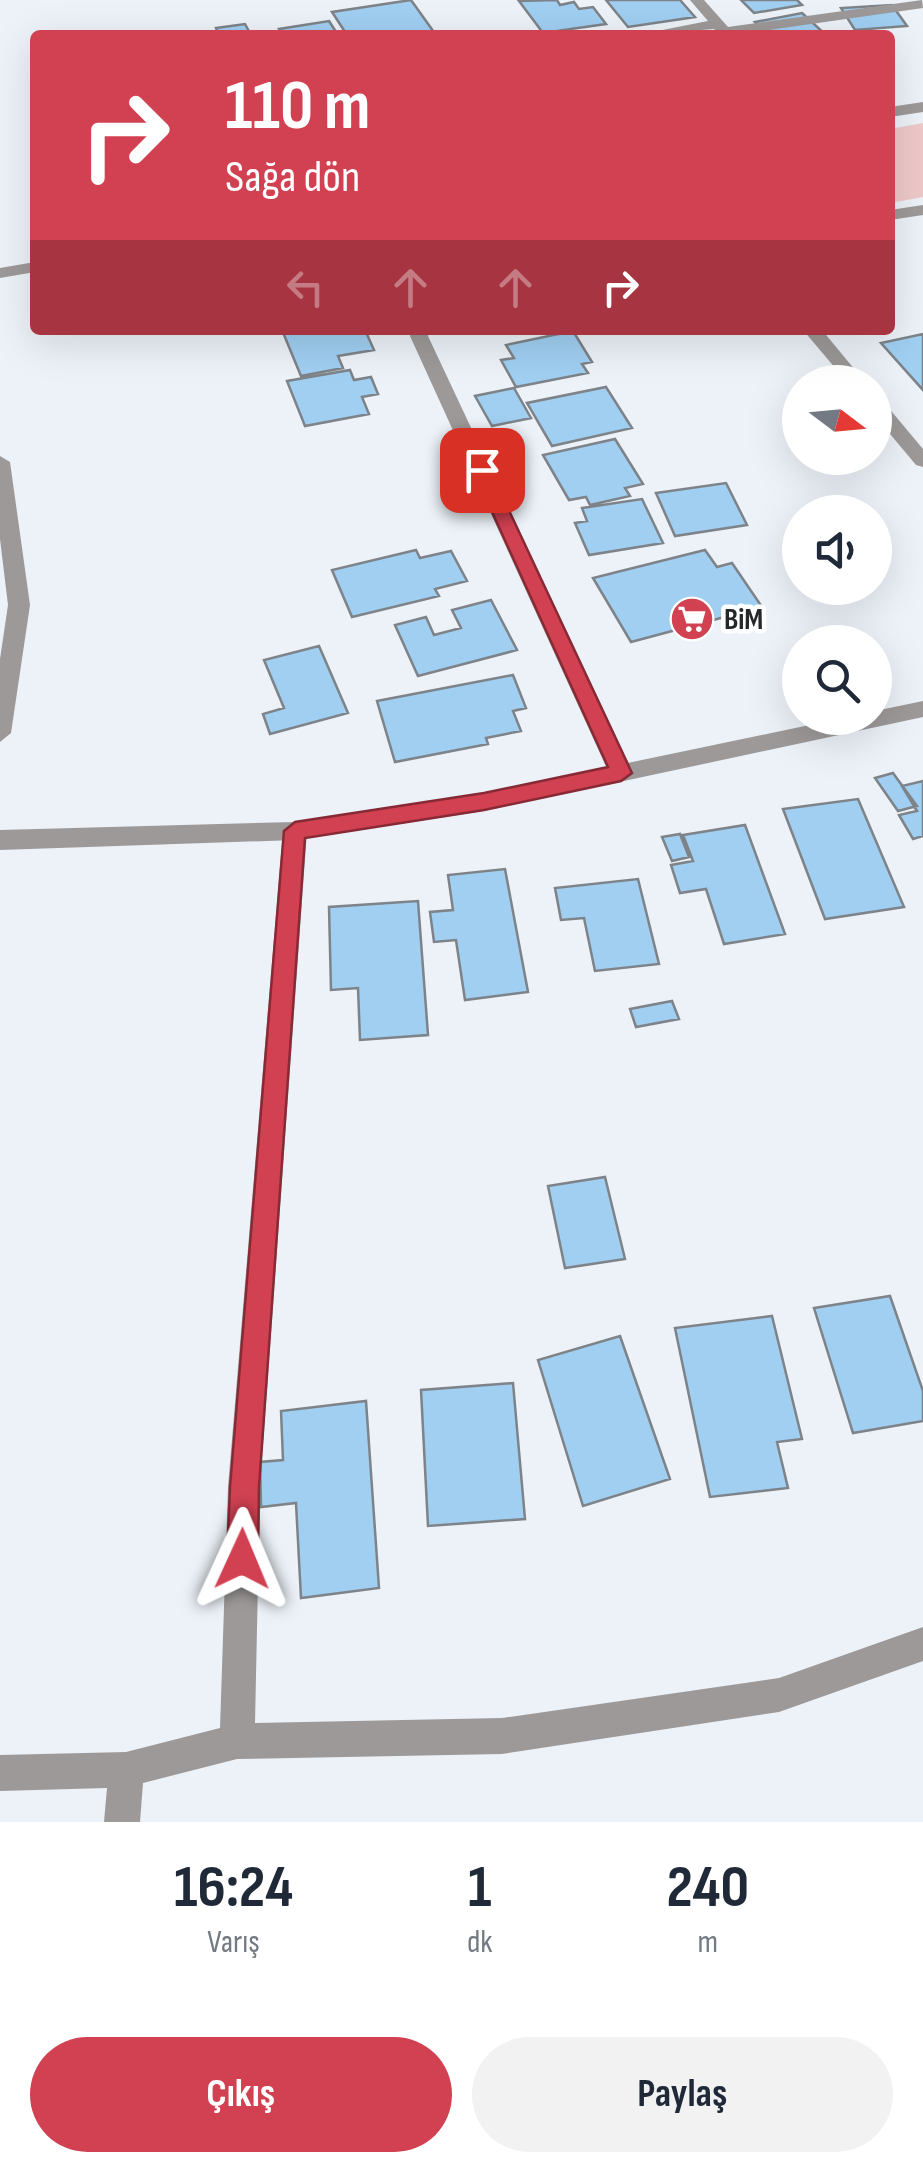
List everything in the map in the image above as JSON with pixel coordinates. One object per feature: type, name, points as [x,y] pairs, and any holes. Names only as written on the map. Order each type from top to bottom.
[{"type":"street","points":[[697,0],[723,30],[923,4]]},
{"type":"street","points":[[895,111],[923,106]]},
{"type":"street","points":[[895,214],[923,210]]},
{"type":"street","points":[[0,273],[30,268]]},
{"type":"street","points":[[420,335],[621,773]]},
{"type":"street","points":[[816,335],[842,365]]},
{"type":"street","points":[[892,424],[923,461]]},
{"type":"street","points":[[0,462],[19,604],[0,733]]},
{"type":"street","points":[[0,840],[295,831],[484,802],[923,709]]},
{"type":"street","points":[[238,1741],[244,1487],[295,831]]},
{"type":"street","points":[[0,1774],[126,1770],[238,1741],[522,1733],[778,1695],[923,1644]]},
{"type":"street","points":[[122,1822],[126,1770]]},
{"type":"shaded area","points":[[923,123],[923,197],[895,202],[895,128]]},
{"type":"building","points":[[411,0],[432,30],[344,30],[332,12]]},
{"type":"building","points":[[557,0],[560,5],[574,2],[579,9],[593,7],[606,24],[541,30],[519,1]]},
{"type":"building","points":[[606,0],[680,0],[695,17],[628,27]]},
{"type":"building","points":[[741,0],[797,0],[802,5],[754,13]]},
{"type":"building","points":[[892,5],[907,26],[855,30],[841,8]]},
{"type":"building","points":[[802,13],[821,30],[764,30],[755,22]]},
{"type":"building","points":[[329,21],[335,30],[280,30]]},
{"type":"building","points":[[245,24],[248,30],[217,30]]},
{"type":"building","points":[[923,334],[923,390],[881,343]]},
{"type":"building","points":[[284,335],[367,335],[374,350],[338,356],[343,368],[301,376]]},
{"type":"building","points":[[554,335],[575,335],[592,362],[582,364],[588,373],[516,387],[501,360],[514,358],[506,345]]},
{"type":"building","points":[[350,370],[354,380],[371,377],[378,394],[362,397],[369,414],[305,426],[287,381]]},
{"type":"building","points":[[606,387],[632,428],[552,446],[527,403]]},
{"type":"building","points":[[514,388],[531,418],[492,426],[475,396]]},
{"type":"building","points":[[615,439],[643,484],[625,488],[630,496],[590,505],[586,497],[569,500],[543,455]]},
{"type":"building","points":[[726,483],[747,525],[675,536],[656,493]]},
{"type":"building","points":[[642,499],[663,543],[589,555],[575,523],[587,521],[582,508]]},
{"type":"building","points":[[416,550],[420,558],[451,551],[467,581],[435,589],[439,596],[352,617],[332,570]]},
{"type":"building","points":[[705,550],[717,567],[732,563],[762,607],[631,642],[593,578]]},
{"type":"building","points":[[491,600],[517,650],[418,676],[395,625],[426,617],[434,635],[461,628],[452,610]]},
{"type":"building","points":[[319,646],[348,713],[270,734],[263,714],[284,708],[264,660]]},
{"type":"building","points":[[513,675],[526,708],[513,711],[521,731],[486,738],[488,744],[395,762],[377,701]]},
{"type":"building","points":[[893,773],[917,806],[898,811],[875,778]]},
{"type":"building","points":[[923,781],[923,836],[913,839],[899,815],[917,811],[902,786]]},
{"type":"building","points":[[858,799],[904,907],[825,919],[783,809]]},
{"type":"building","points":[[745,825],[785,934],[724,944],[706,889],[680,893],[671,865],[693,861],[683,835]]},
{"type":"building","points":[[680,834],[689,857],[672,861],[662,837]]},
{"type":"building","points":[[505,869],[528,992],[465,1000],[456,940],[434,942],[430,912],[453,910],[448,875]]},
{"type":"building","points":[[638,879],[659,964],[595,971],[584,918],[561,920],[555,888]]},
{"type":"building","points":[[418,901],[428,1035],[360,1040],[358,988],[331,990],[329,907]]},
{"type":"building","points":[[672,1001],[679,1019],[636,1027],[630,1009]]},
{"type":"building","points":[[605,1177],[625,1259],[565,1268],[548,1186]]},
{"type":"building","points":[[890,1296],[923,1391],[923,1421],[853,1433],[814,1308]]},
{"type":"building","points":[[772,1316],[802,1439],[777,1442],[788,1488],[710,1497],[675,1328]]},
{"type":"building","points":[[620,1336],[670,1479],[583,1506],[538,1360]]},
{"type":"building","points":[[513,1383],[525,1519],[428,1526],[421,1390]]},
{"type":"building","points":[[366,1401],[379,1588],[301,1598],[296,1503],[261,1507],[260,1462],[283,1460],[281,1411]]},
{"type":"place","name":"BiM","points":[[692,619]]},
{"type":"route","points":[[242,1559],[244,1487],[295,831],[484,802],[621,773],[482,470]]}]
